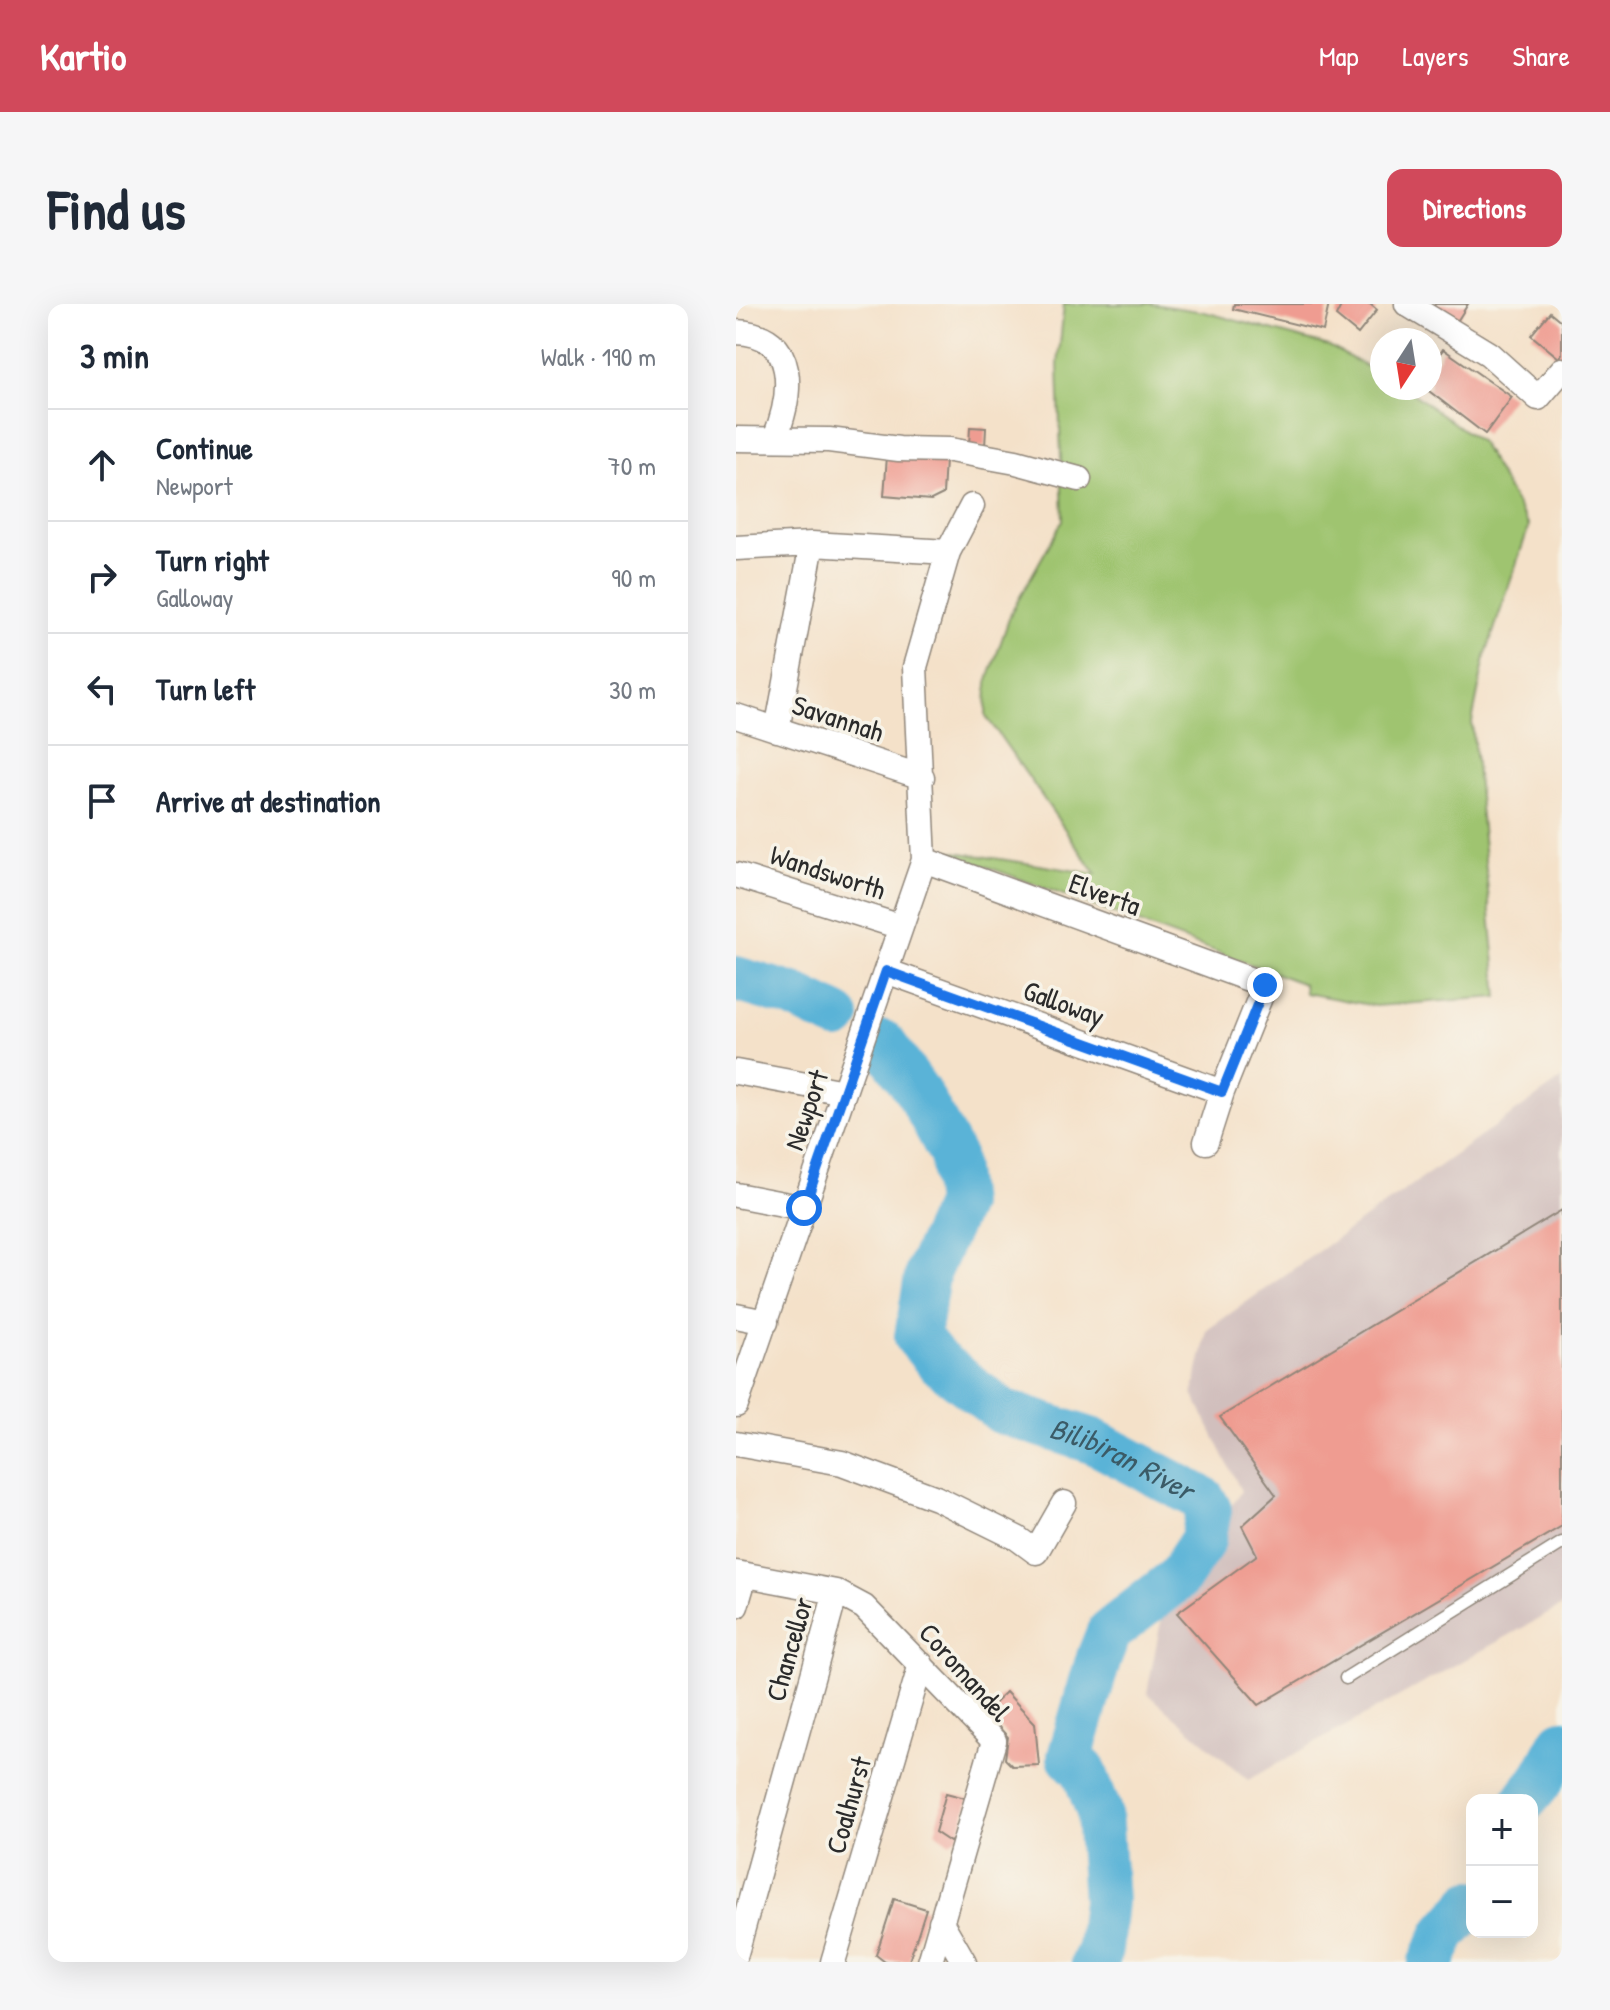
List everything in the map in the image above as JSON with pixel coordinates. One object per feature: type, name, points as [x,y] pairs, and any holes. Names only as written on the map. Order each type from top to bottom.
[{"type":"street","points":[[1407,304],[1489,354],[1538,398],[1562,370]]},
{"type":"street","points":[[736,332],[763,338],[781,353],[789,383],[783,417],[775,438]]},
{"type":"street","points":[[736,439],[829,440],[899,449],[950,450],[1016,462],[1079,479]]},
{"type":"street","points":[[924,860],[915,667],[948,552],[972,506]]},
{"type":"street","points":[[736,548],[812,544],[948,552]]},
{"type":"street","points":[[777,730],[812,544]]},
{"type":"street","name":"Savannah","points":[[736,716],[922,777]]},
{"type":"street","name":"Newport","points":[[736,1405],[924,860]]},
{"type":"street","name":"Elverta","points":[[924,860],[1265,985],[1222,1092]]},
{"type":"street","name":"Wandsworth","points":[[736,875],[901,927]]},
{"type":"street","name":"Galloway","points":[[886,971],[1222,1092]]},
{"type":"street","points":[[736,1072],[844,1092]]},
{"type":"street","points":[[1206,1142],[1222,1092]]},
{"type":"street","points":[[736,1195],[804,1208]]},
{"type":"street","points":[[736,1316],[766,1322]]},
{"type":"street","points":[[736,1444],[855,1468],[936,1498],[1017,1538],[1036,1552],[1064,1503]]},
{"type":"street","points":[[736,1606],[740,1574]]},
{"type":"street","name":"Coromandel","points":[[740,1574],[836,1592],[864,1607],[994,1741],[930,1962]]},
{"type":"street","name":"Chancellor","points":[[736,1953],[836,1592]]},
{"type":"street","name":"Coalhurst","points":[[833,1962],[921,1664]]},
{"type":"street","points":[[941,1922],[964,1962]]},
{"type":"lane","points":[[1346,1678],[1562,1543]]},
{"type":"shaded area","points":[[1562,1079],[1562,1606],[1248,1780],[1147,1693],[1163,1611],[1241,1491],[1193,1394],[1207,1330]]},
{"type":"green space","points":[[1064,304],[1151,304],[1205,312],[1329,346],[1370,368],[1370,400],[1422,400],[1481,443],[1529,526],[1485,657],[1472,722],[1498,997],[1375,1006],[1305,993],[1304,984],[942,850],[1096,874],[986,716],[987,683],[1011,613],[1063,520],[1058,365]]},
{"type":"building","points":[[1234,304],[1329,304],[1323,331],[1233,309]]},
{"type":"building","points":[[1342,304],[1370,304],[1377,310],[1358,334],[1336,316]]},
{"type":"building","points":[[1435,304],[1468,304],[1456,323],[1433,308]]},
{"type":"building","points":[[1550,312],[1562,322],[1562,354],[1559,358],[1531,335]]},
{"type":"building","points":[[1442,351],[1512,397],[1485,434],[1441,400]]},
{"type":"building","points":[[970,427],[986,428],[985,447],[969,447]]},
{"type":"building","points":[[887,456],[945,460],[943,494],[931,500],[884,496]]},
{"type":"building","points":[[1562,1210],[1562,1526],[1259,1705],[1177,1613],[1257,1555],[1242,1526],[1276,1495],[1220,1417]]},
{"type":"building","points":[[1006,1692],[1035,1723],[1039,1765],[1012,1766],[1005,1759],[1008,1737],[985,1712]]},
{"type":"building","points":[[946,1793],[969,1799],[959,1835],[950,1842],[935,1832]]},
{"type":"building","points":[[894,1899],[926,1909],[909,1961],[885,1962],[876,1955]]},
{"type":"waterway","name":"Bilibiran River","points":[[736,979],[794,996],[837,1017]]},
{"type":"waterway","name":"Bilibiran River","points":[[883,1043],[918,1092],[952,1155],[958,1204],[928,1271],[917,1337],[937,1361],[1003,1412],[1093,1441],[1203,1499],[1209,1510],[1203,1540],[1178,1578],[1109,1632],[1070,1757],[1084,1771],[1099,1812],[1105,1901],[1100,1949],[1094,1962]]},
{"type":"waterway","name":"Bilibiran River","points":[[1530,1794],[1541,1781],[1562,1742]]},
{"type":"waterway","points":[[1554,1757],[1562,1768]]},
{"type":"waterway","name":"Bilibiran River","points":[[1431,1962],[1445,1934],[1466,1910]]},
{"type":"route","points":[[804,1208],[886,971],[1222,1092],[1265,985]]}]
